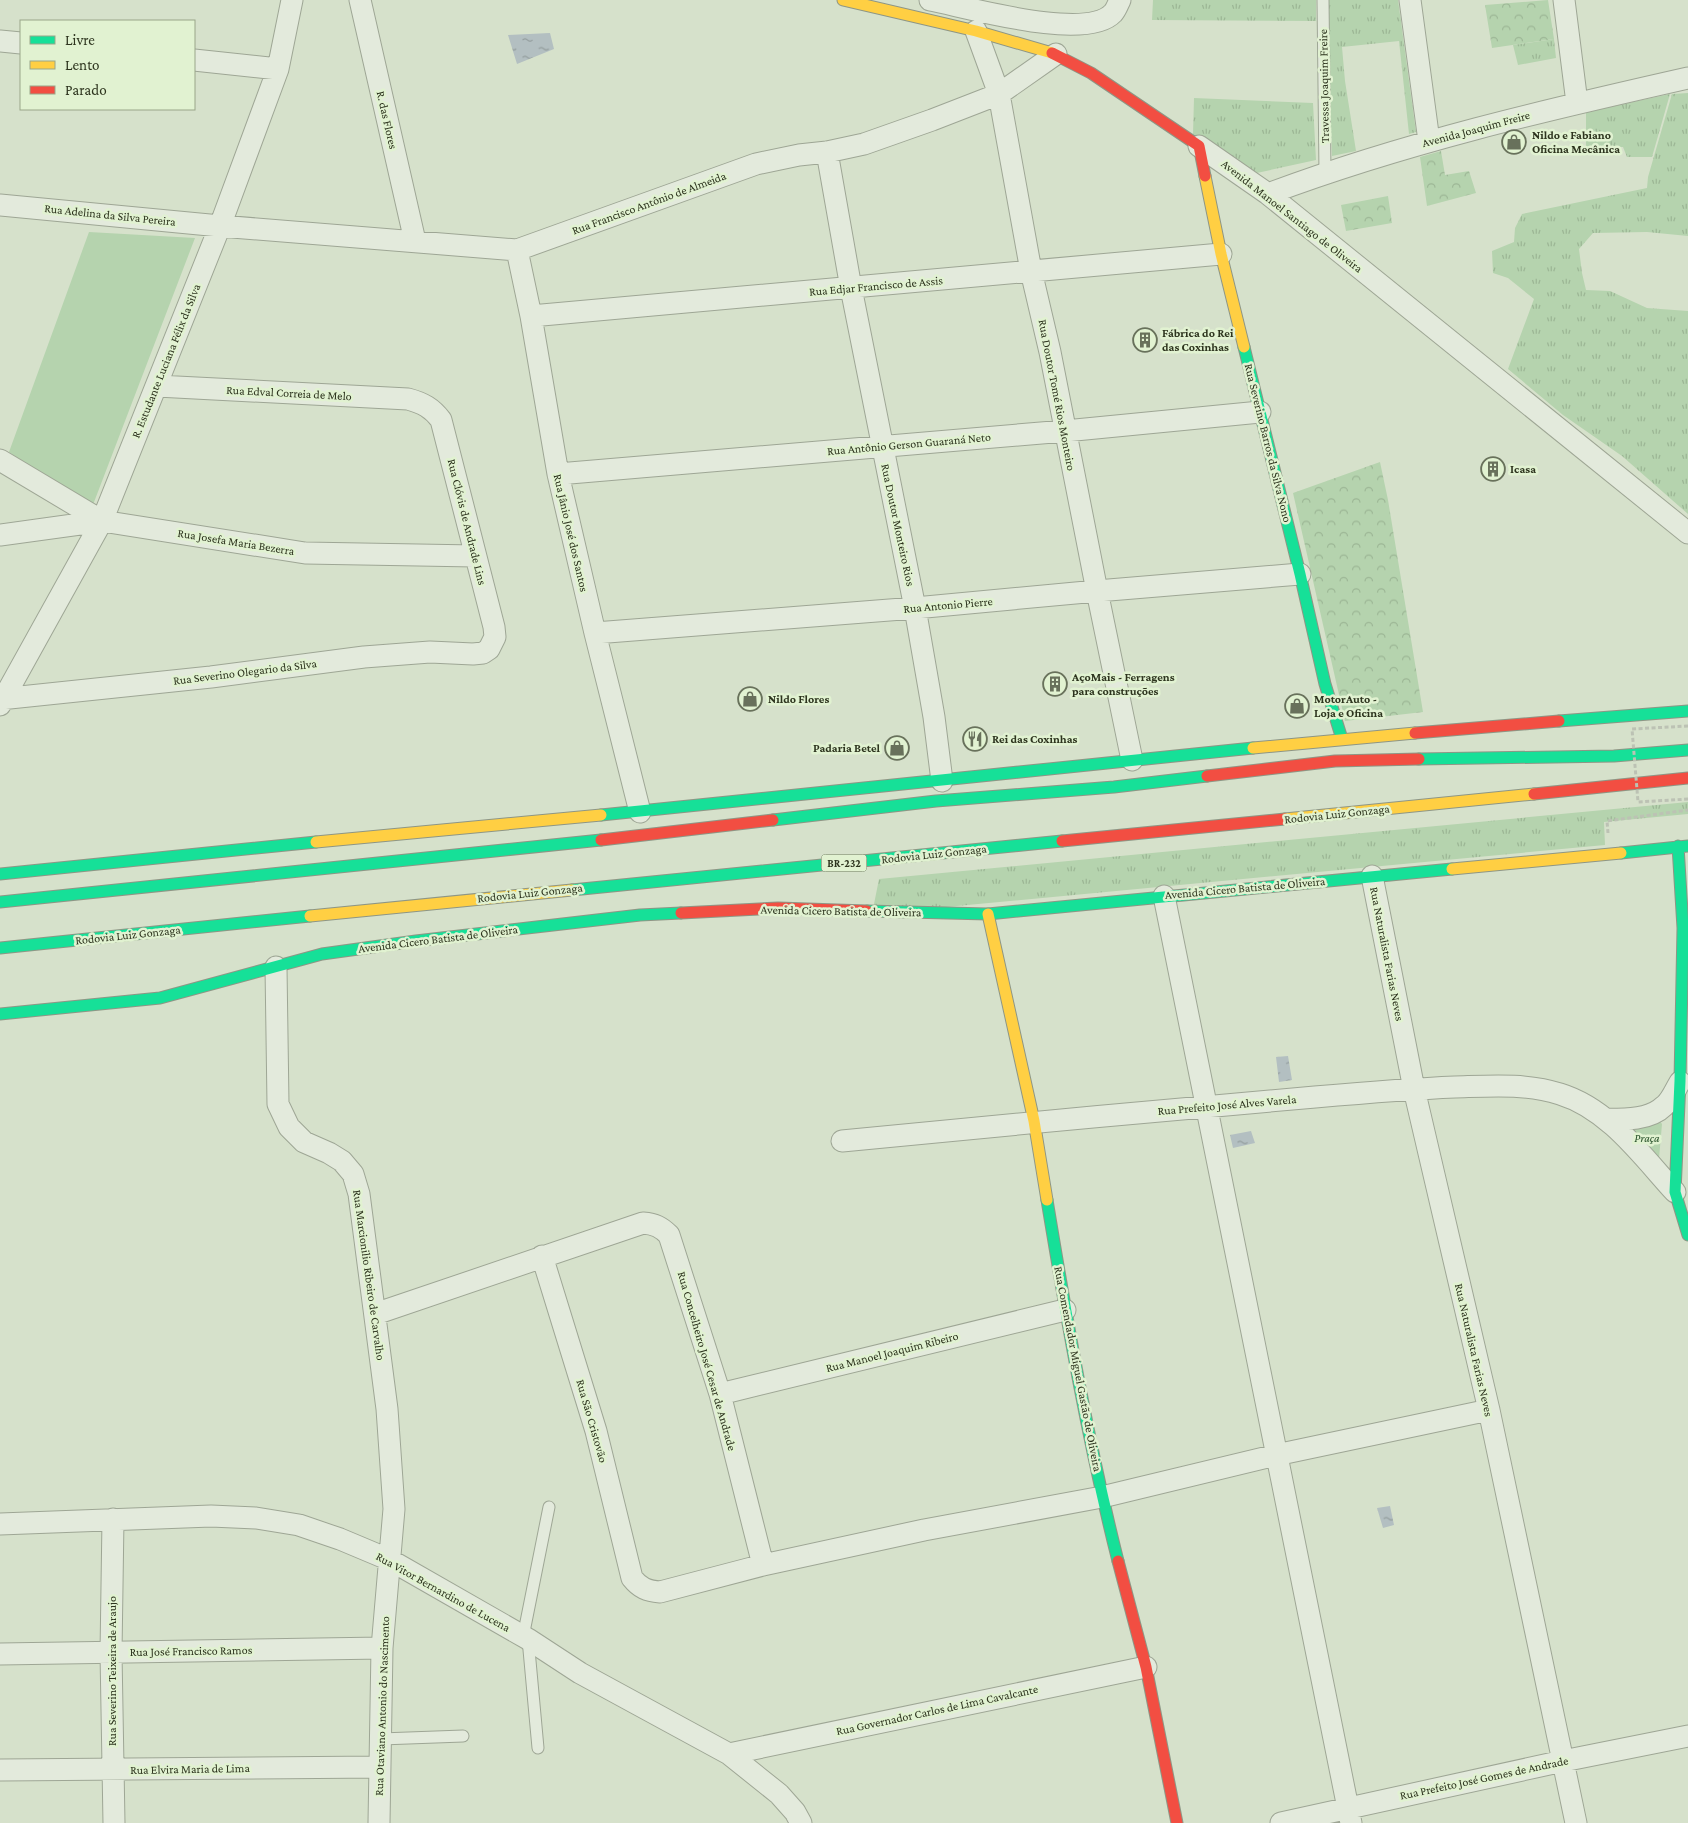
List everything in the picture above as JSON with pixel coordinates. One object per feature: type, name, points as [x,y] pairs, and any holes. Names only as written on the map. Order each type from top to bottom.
[{"type":"main road","name":"Avenida Manoel Santiago de Oliveira","points":[[843,0],[976,31],[1056,54],[1091,73],[1199,146]]},
{"type":"main road","name":"Rua Severino Barros da Silva Nono","points":[[1199,146],[1220,254],[1300,574],[1324,684],[1342,739]]},
{"type":"main road","points":[[0,874],[526,821],[640,812],[1342,739],[1688,711]]},
{"type":"main road","points":[[0,902],[620,838],[936,802],[1114,787],[1335,761],[1614,756],[1688,750]]},
{"type":"main road","name":"Rodovia Luiz Gonzaga","points":[[0,948],[540,892],[1688,778]]},
{"type":"main road","points":[[1683,846],[1684,1081],[1675,1192],[1688,1235]]},
{"type":"main road","name":"Avenida Cicero Batista de Oliveira","points":[[0,1014],[160,998],[226,982],[322,954],[640,915],[778,908],[898,913],[988,914],[1683,846]]},
{"type":"main road","name":"Rua Comendador Miguel Gastão de Oliveira","points":[[988,914],[1034,1122],[1065,1310],[1102,1497],[1146,1667],[1178,1823]]},
{"type":"street","name":"R. Estudante Luciana Félix da Silva","points":[[1,701],[102,521],[220,226],[278,68],[293,0]]},
{"type":"street","name":"R. das Flores","points":[[360,0],[415,241]]},
{"type":"street","points":[[930,0],[959,3],[997,14],[1043,23],[1079,25],[1098,21],[1112,14],[1120,0]]},
{"type":"street","points":[[1410,0],[1429,141]]},
{"type":"street","points":[[1564,0],[1577,103]]},
{"type":"street","name":"Rua Doutor Tomé Rios Monteiro","points":[[976,31],[999,94],[1031,272],[1050,352],[1096,591],[1132,760]]},
{"type":"street","points":[[0,41],[20,43]]},
{"type":"street","name":"Rua Francisco Antônio de Almeida","points":[[220,226],[517,250],[756,164],[864,144],[999,94],[1056,54]]},
{"type":"street","points":[[195,60],[278,68]]},
{"type":"street","name":"Avenida Joaquim Freire","points":[[1268,194],[1325,173],[1429,141],[1577,103],[1688,78]]},
{"type":"street","name":"Avenida Manoel Santiago de Oliveira","points":[[1199,146],[1268,194],[1688,533]]},
{"type":"street","name":"Rua Doutor Monteiro Rios","points":[[827,152],[851,288],[916,608],[934,717],[942,781]]},
{"type":"street","name":"Rua Adelina da Silva Pereira","points":[[0,205],[220,226]]},
{"type":"street","name":"Rua Jânio José dos Santos","points":[[517,250],[531,316],[558,474],[595,633],[640,812]]},
{"type":"street","name":"Rua Edjar Francisco de Assis","points":[[531,316],[1220,254]]},
{"type":"street","name":"Rua Edval Correia de Melo","points":[[156,386],[408,399],[422,403]]},
{"type":"street","name":"Rua Clóvis de Andrade Lins","points":[[422,403],[433,410],[441,420],[494,627],[495,637],[489,649]]},
{"type":"street","name":"Rua Antônio Gerson Guaraná Neto","points":[[558,474],[1065,431],[1260,412]]},
{"type":"street","points":[[0,460],[102,521]]},
{"type":"street","name":"Rua Josefa Maria Bezerra","points":[[0,535],[102,521],[305,553],[475,556]]},
{"type":"street","name":"Rua Antonio Pierre","points":[[595,633],[916,608],[1300,574]]},
{"type":"street","name":"Rua Severino Olegario da Silva","points":[[1,701],[364,657],[430,652],[473,654],[489,649]]},
{"type":"street","name":"Rua Naturalista Farias Neves","points":[[1372,876],[1414,1089],[1488,1410],[1576,1823]]},
{"type":"street","points":[[1164,896],[1349,1816]]},
{"type":"street","name":"Rua Marcionilio Ribeiro de Carvalho","points":[[276,967],[278,1104],[289,1127],[304,1142],[342,1161],[353,1174],[359,1194],[387,1409],[394,1509],[390,1560]]},
{"type":"street","points":[[1606,1119],[1626,1120],[1646,1116],[1664,1106],[1684,1081]]},
{"type":"street","name":"Rua Prefeito José Alves Varela","points":[[842,1141],[1034,1122],[1414,1089],[1506,1085],[1535,1088],[1561,1094],[1586,1106],[1606,1119],[1675,1192]]},
{"type":"street","name":"Rua Concelheiro José Cesar de Andrade","points":[[542,1256],[643,1223],[653,1224],[662,1228],[669,1235],[720,1394],[763,1565]]},
{"type":"street","points":[[375,1314],[542,1256]]},
{"type":"street","name":"Rua São Cristovão","points":[[542,1256],[596,1431],[632,1578],[639,1586],[648,1591],[660,1592],[763,1565]]},
{"type":"street","name":"Rua Manoel Joaquim Ribeiro","points":[[720,1394],[1065,1310]]},
{"type":"street","points":[[763,1565],[924,1530],[1102,1497],[1276,1455],[1488,1410]]},
{"type":"street","name":"Rua Vitor Bernardino de Lucena","points":[[0,1524],[211,1516],[256,1518],[299,1525],[340,1539],[390,1560],[525,1638],[580,1673],[729,1754],[779,1794],[795,1812],[801,1823]]},
{"type":"street","name":"Rua Severino Teixeira de Araujo","points":[[113,1519],[111,1653],[114,1823]]},
{"type":"street","name":"Rua Otaviano Antonio do Nascimento","points":[[378,1823],[382,1648],[390,1560]]},
{"type":"street","name":"Rua José Francisco Ramos","points":[[0,1654],[382,1648]]},
{"type":"street","name":"Rua Governador Carlos de Lima Cavalcante","points":[[729,1754],[1146,1667]]},
{"type":"street","name":"Rua Prefeito José Gomes de Andrade","points":[[1281,1823],[1349,1816],[1562,1761],[1688,1736]]},
{"type":"street","name":"Rua Elvira Maria de Lima","points":[[0,1770],[380,1767]]},
{"type":"lane","name":"Travessa Joaquim Freire","points":[[1323,0],[1325,173]]},
{"type":"lane","points":[[538,1748],[525,1638],[550,1506]]},
{"type":"lane","points":[[381,1739],[463,1736]]},
{"type":"path","points":[[1688,726],[1632,729],[1638,802],[1688,799]]},
{"type":"path","points":[[1608,837],[1607,821],[1688,810]]},
{"type":"green space","points":[[1153,0],[1316,0],[1316,21],[1152,20]]},
{"type":"green space","points":[[1327,0],[1398,0],[1416,132],[1409,134],[1399,41],[1342,47],[1345,81],[1356,151],[1332,156]]},
{"type":"green space","points":[[1548,0],[1554,39],[1492,48],[1485,5]]},
{"type":"green space","points":[[1554,39],[1556,58],[1518,65],[1513,45]]},
{"type":"green space","points":[[1688,93],[1688,236],[1647,232],[1593,233],[1579,249],[1586,290],[1610,291],[1647,308],[1688,311],[1688,514],[1622,456],[1563,415],[1508,369],[1534,299],[1508,278],[1493,273],[1492,251],[1514,242],[1515,228],[1522,214],[1647,188],[1648,177],[1672,94]]},
{"type":"green space","points":[[1670,94],[1652,157],[1627,157],[1623,147],[1586,147],[1586,112]]},
{"type":"green space","points":[[1194,98],[1313,103],[1316,160],[1252,174],[1193,134]]},
{"type":"green space","points":[[1441,151],[1445,175],[1469,171],[1476,193],[1427,206],[1420,157]]},
{"type":"green space","points":[[1388,196],[1392,223],[1346,231],[1341,205]]},
{"type":"green space","points":[[89,232],[195,238],[91,510],[9,452]]},
{"type":"green space","points":[[1380,462],[1423,712],[1345,721],[1293,493]]},
{"type":"green space","points":[[1688,802],[1688,814],[1604,822],[1605,845],[872,914],[879,879]]},
{"type":"green space","name":"Praça","points":[[1659,1120],[1662,1124],[1658,1170],[1627,1135],[1638,1127]]},
{"type":"water","points":[[550,33],[554,49],[517,64],[508,35]]},
{"type":"water","points":[[1288,1056],[1292,1080],[1279,1082],[1276,1057]]},
{"type":"water","points":[[1251,1131],[1255,1143],[1233,1148],[1230,1135]]},
{"type":"water","points":[[1390,1506],[1394,1525],[1383,1528],[1377,1508]]},
{"type":"traffic: fast","points":[[1244,347],[1325,684],[1342,739]]},
{"type":"traffic: fast","points":[[1559,721],[1688,711]]},
{"type":"traffic: fast","points":[[601,815],[1253,748]]},
{"type":"traffic: fast","points":[[1419,759],[1614,756],[1688,750]]},
{"type":"traffic: fast","points":[[773,820],[936,801],[1114,787],[1207,776]]},
{"type":"traffic: fast","points":[[0,902],[601,840]]},
{"type":"traffic: fast","points":[[572,890],[1062,841]]},
{"type":"traffic: fast","points":[[0,874],[316,842]]},
{"type":"traffic: fast","points":[[1678,846],[1683,928],[1680,1081],[1675,1192],[1688,1235]]},
{"type":"traffic: fast","points":[[1621,853],[1688,846]]},
{"type":"traffic: fast","points":[[867,911],[988,914],[1452,869]]},
{"type":"traffic: fast","points":[[0,1014],[160,998],[322,954],[640,915],[681,913]]},
{"type":"traffic: fast","points":[[0,948],[310,916]]},
{"type":"traffic: fast","points":[[1047,1200],[1070,1336],[1118,1561]]},
{"type":"traffic: slow","points":[[843,0],[976,31],[1052,53]]},
{"type":"traffic: slow","points":[[1205,176],[1221,254],[1244,347]]},
{"type":"traffic: slow","points":[[1253,748],[1415,733]]},
{"type":"traffic: slow","points":[[1285,819],[1534,794]]},
{"type":"traffic: slow","points":[[316,842],[601,815]]},
{"type":"traffic: slow","points":[[1452,869],[1621,853]]},
{"type":"traffic: slow","points":[[310,916],[572,890]]},
{"type":"traffic: slow","points":[[988,914],[1034,1121],[1047,1200]]},
{"type":"traffic: jam","points":[[1052,53],[1091,73],[1199,146],[1205,176]]},
{"type":"traffic: jam","points":[[1415,733],[1559,721]]},
{"type":"traffic: jam","points":[[1207,776],[1335,761],[1419,759]]},
{"type":"traffic: jam","points":[[1534,794],[1688,778]]},
{"type":"traffic: jam","points":[[1062,841],[1285,819]]},
{"type":"traffic: jam","points":[[601,840],[773,820]]},
{"type":"traffic: jam","points":[[681,913],[778,908],[867,911]]},
{"type":"traffic: jam","points":[[1118,1561],[1146,1667],[1177,1823]]},
{"type":"place","name":"Nildo e Fabiano Oficina Mecânica","points":[[1514,142]]},
{"type":"place","name":"Fábrica do Rei das Coxinhas","points":[[1145,340]]},
{"type":"place","name":"Icasa","points":[[1493,469]]},
{"type":"place","name":"AçoMais - Ferragens para construções","points":[[1055,684]]},
{"type":"place","name":"Nildo Flores","points":[[750,699]]},
{"type":"place","name":"MotorAuto - Loja e Oficina","points":[[1297,706]]},
{"type":"place","name":"Rei das Coxinhas","points":[[975,739]]},
{"type":"place","name":"Padaria Betel","points":[[897,748]]}]
